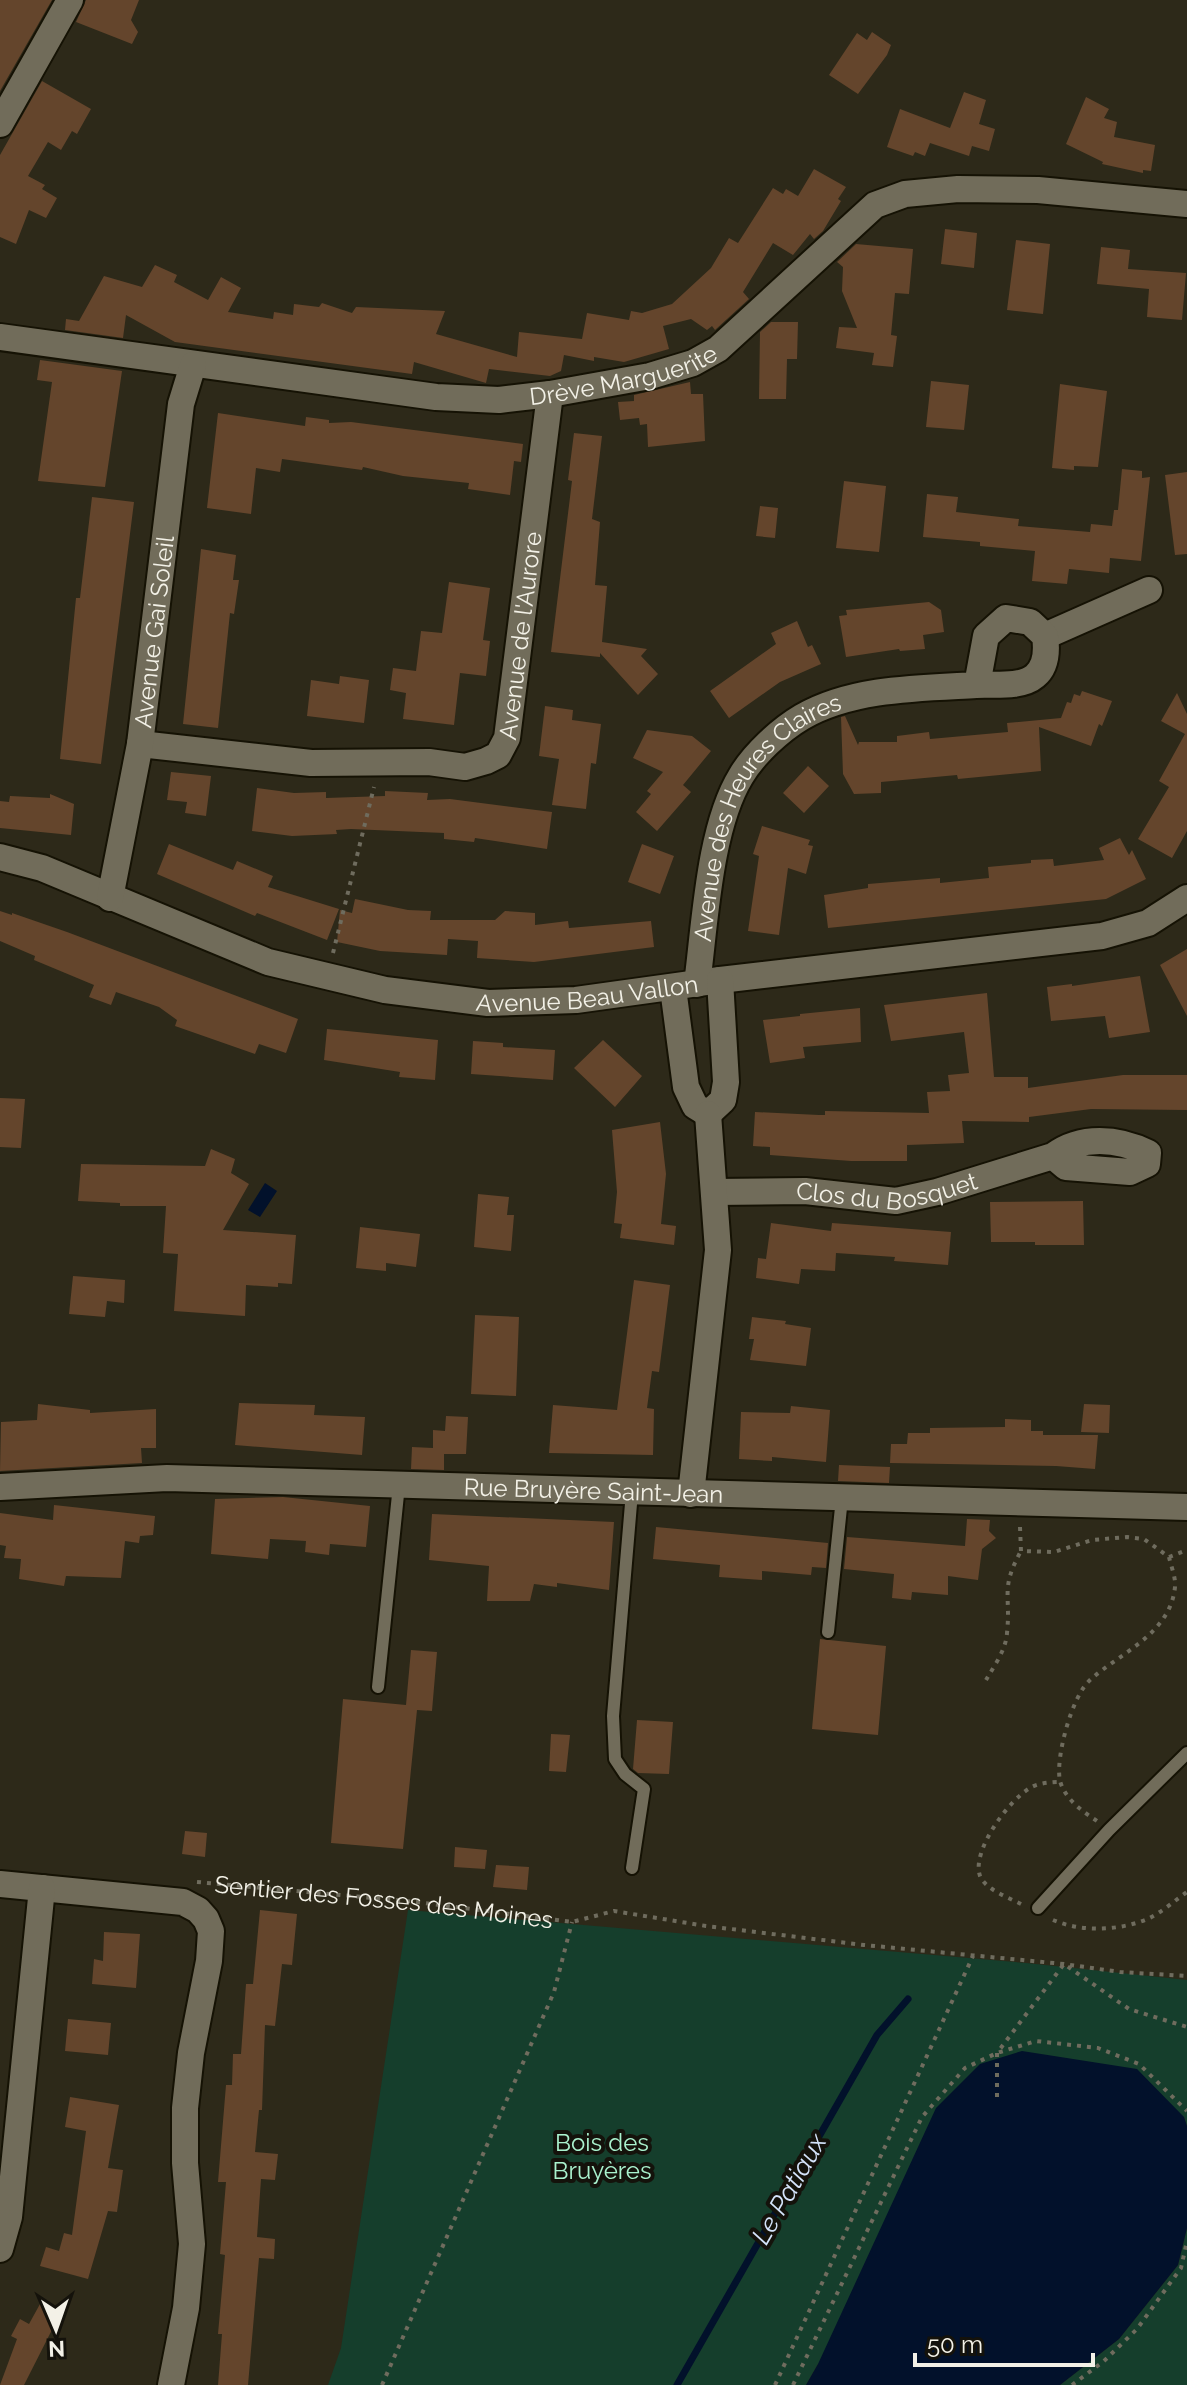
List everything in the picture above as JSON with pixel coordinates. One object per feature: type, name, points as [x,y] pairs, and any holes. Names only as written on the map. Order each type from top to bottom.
[{"type":"street","points":[[0,124],[70,0]]},
{"type":"street","name":"Drève Marguerite","points":[[0,337],[436,397],[499,400],[650,376],[693,363],[718,349],[875,205],[905,194],[958,189],[1038,190],[1187,204]]},
{"type":"street","name":"Avenue Gai Soleil","points":[[110,898],[140,744],[181,404],[193,365]]},
{"type":"street","name":"Avenue de l'Aurore","points":[[140,744],[311,763],[429,762],[465,767],[498,755],[507,738],[550,394]]},
{"type":"street","points":[[977,685],[986,636],[1006,618],[1030,622],[1045,636],[1149,590]]},
{"type":"street","name":"Avenue des Heures Claires","points":[[697,984],[726,1082],[723,1100],[708,1114],[695,1106],[686,1087],[697,984],[709,896],[726,808],[741,775],[756,757],[802,717],[840,702],[898,691],[1015,684],[1035,677],[1044,664],[1045,636]]},
{"type":"street","name":"Avenue Beau Vallon","points":[[0,857],[42,868],[268,962],[385,990],[488,1003],[576,1000],[1102,936],[1148,923],[1187,898]]},
{"type":"street","points":[[691,1494],[718,1258],[708,1114]]},
{"type":"street","name":"Clos du Bosquet","points":[[714,1192],[805,1191],[896,1201],[937,1192],[1053,1156]]},
{"type":"street","name":"Rue Bruyère Saint-Jean","points":[[0,1487],[167,1478],[1187,1507]]},
{"type":"street","name":"Sentier des Fosses des Moines","points":[[0,1884],[183,1902],[198,1910],[211,1931],[185,2108],[185,2163],[192,2244],[186,2308],[171,2385]]},
{"type":"street","points":[[0,2249],[9,2217],[8,2156],[42,1888]]},
{"type":"lane","points":[[378,1687],[399,1485]]},
{"type":"lane","points":[[632,1492],[613,1716],[615,1759],[625,1774],[644,1789],[632,1868]]},
{"type":"lane","points":[[828,1632],[842,1498]]},
{"type":"lane","points":[[1038,1908],[1109,1830],[1187,1753]]},
{"type":"path","points":[[327,976],[380,761]]},
{"type":"path","points":[[986,1680],[1007,1635],[1006,1589],[1010,1571],[1021,1551],[1019,1502]]},
{"type":"path","points":[[1021,1551],[1054,1552],[1092,1540],[1127,1537],[1144,1539],[1169,1557],[1175,1585],[1162,1618],[1140,1643],[1087,1683],[1066,1725],[1060,1782],[1073,1804],[1109,1830]]},
{"type":"path","points":[[1169,1557],[1187,1550]]},
{"type":"path","points":[[1060,1782],[1031,1787],[999,1817],[986,1842],[979,1867],[980,1879],[988,1886],[1019,1903],[1038,1908],[1044,1916],[1070,1928],[1106,1929],[1146,1920],[1187,1892]]},
{"type":"path","name":"Sentier des Fosses des Moines","points":[[190,1883],[203,1881],[417,1902],[572,1922],[614,1911],[706,1926],[864,1945],[1120,1972],[1187,1976]]},
{"type":"path","points":[[382,2385],[554,1992],[572,1922]]},
{"type":"path","points":[[775,2385],[973,1956]]},
{"type":"path","points":[[997,2097],[997,2053],[1064,1964],[1129,2009],[1187,2027]]},
{"type":"path","points":[[793,2385],[922,2117],[965,2068],[997,2053],[1036,2041],[1098,2048],[1139,2064],[1187,2111]]},
{"type":"path","points":[[1072,2385],[1104,2361],[1137,2329],[1181,2268],[1187,2241]]},
{"type":"green space","name":"Bois des Bruyères","points":[[408,1910],[1026,1963],[1187,1980],[1187,2126],[1184,2117],[818,2364],[806,2385],[328,2385],[341,2348]]},
{"type":"green space","points":[[1187,2228],[1187,2385],[1060,2385],[1119,2339],[1178,2265]]},
{"type":"water","points":[[265,1183],[277,1191],[260,1217],[248,1210]]},
{"type":"water","points":[[1022,2051],[1137,2069],[1184,2117],[1187,2126],[1187,2228],[1178,2265],[1119,2339],[1060,2385],[806,2385],[936,2108],[980,2064]]},
{"type":"building","points":[[0,0],[52,0],[0,91]]},
{"type":"building","points":[[86,0],[139,0],[131,20],[138,32],[132,44],[76,22]]},
{"type":"building","points":[[872,32],[891,45],[858,94],[829,75],[857,33],[867,40]]},
{"type":"building","points":[[42,81],[91,109],[77,134],[72,131],[61,150],[48,142],[28,176],[45,185],[42,189],[57,198],[46,218],[29,210],[16,244],[0,237],[0,155]]},
{"type":"building","points":[[964,92],[986,100],[979,124],[995,129],[989,151],[972,146],[969,156],[930,143],[925,156],[915,152],[913,156],[887,147],[900,109],[950,128]]},
{"type":"building","points":[[1086,97],[1109,109],[1104,118],[1117,122],[1114,137],[1155,145],[1151,171],[1143,170],[1143,173],[1102,164],[1066,144]]},
{"type":"building","points":[[814,169],[846,187],[823,231],[814,239],[810,234],[793,255],[773,243],[743,292],[749,299],[715,330],[712,326],[707,330],[691,319],[663,326],[669,349],[624,362],[594,357],[594,361],[564,355],[561,371],[550,376],[489,369],[486,383],[414,362],[412,374],[175,342],[126,315],[123,338],[65,330],[66,319],[79,321],[104,276],[142,287],[155,265],[177,275],[174,282],[208,300],[221,277],[241,288],[228,312],[273,319],[274,312],[293,315],[294,304],[319,307],[322,303],[352,313],[356,307],[445,311],[436,334],[517,357],[519,332],[582,339],[587,313],[629,320],[631,311],[642,313],[672,304],[711,268],[729,238],[738,243],[773,188],[783,194],[786,189],[798,196]]},
{"type":"building","points":[[945,229],[977,233],[974,268],[941,264]]},
{"type":"building","points":[[1016,240],[1050,244],[1043,314],[1007,310]]},
{"type":"building","points":[[856,244],[913,249],[909,294],[895,293],[891,335],[897,336],[893,367],[872,365],[874,353],[836,348],[839,327],[857,328],[842,291],[843,267],[837,262]]},
{"type":"building","points":[[1101,247],[1130,250],[1128,269],[1186,273],[1182,320],[1147,317],[1149,289],[1097,284]]},
{"type":"building","points":[[771,322],[798,322],[797,359],[787,359],[786,399],[759,399],[760,332]]},
{"type":"building","points":[[40,360],[122,371],[105,487],[38,481],[52,382],[37,380]]},
{"type":"building","points":[[931,381],[969,385],[964,430],[926,427]]},
{"type":"building","points":[[690,382],[691,394],[703,394],[705,441],[648,447],[647,424],[640,425],[639,418],[620,420],[618,402],[634,401],[634,395]]},
{"type":"building","points":[[1060,384],[1107,391],[1098,467],[1074,466],[1074,470],[1052,468]]},
{"type":"building","points":[[218,413],[305,426],[306,417],[329,420],[329,423],[351,422],[523,444],[521,462],[514,461],[510,495],[468,489],[469,483],[282,459],[280,472],[256,468],[251,514],[207,508]]},
{"type":"building","points":[[574,433],[602,436],[592,519],[600,522],[595,585],[607,586],[602,642],[647,649],[641,656],[658,674],[638,695],[600,653],[600,657],[551,652],[572,481],[568,480]]},
{"type":"building","points":[[1122,469],[1142,471],[1142,478],[1150,477],[1141,561],[1110,558],[1109,573],[1069,569],[1067,584],[1032,581],[1035,551],[923,537],[927,494],[958,497],[956,512],[1019,519],[1018,526],[1090,532],[1091,524],[1112,526],[1114,510],[1118,510]]},
{"type":"building","points":[[1187,472],[1187,554],[1175,555],[1165,475]]},
{"type":"building","points":[[844,481],[886,486],[879,552],[836,548]]},
{"type":"building","points":[[92,497],[134,502],[101,764],[60,759],[76,598],[80,598]]},
{"type":"building","points":[[760,506],[778,508],[775,538],[756,536]]},
{"type":"building","points":[[201,549],[236,555],[233,580],[239,580],[234,614],[230,613],[218,728],[183,724]]},
{"type":"building","points":[[449,582],[490,588],[483,640],[490,641],[486,676],[460,673],[454,725],[403,719],[406,693],[390,690],[393,668],[416,671],[421,631],[442,633]]},
{"type":"building","points":[[929,602],[941,610],[944,632],[923,635],[925,649],[899,649],[846,657],[839,616],[847,615],[846,610]]},
{"type":"building","points":[[797,621],[808,647],[812,645],[821,664],[780,682],[729,718],[710,691],[776,644],[771,633]]},
{"type":"building","points":[[340,676],[369,680],[364,723],[307,716],[311,680],[339,684]]},
{"type":"building","points":[[1082,691],[1112,701],[1102,726],[1099,724],[1091,746],[1039,727],[1041,771],[881,782],[881,793],[854,794],[843,774],[841,717],[845,716],[858,745],[859,742],[897,742],[897,736],[929,732],[930,739],[1008,732],[1007,723],[1061,718],[1067,702],[1071,703],[1074,694],[1080,696]]},
{"type":"building","points":[[1177,693],[1187,714],[1187,831],[1172,858],[1138,839],[1169,787],[1159,781],[1185,734],[1161,721]]},
{"type":"building","points":[[545,706],[573,710],[572,720],[601,724],[596,764],[591,763],[586,809],[552,805],[559,759],[539,756]]},
{"type":"building","points":[[647,730],[692,736],[711,751],[683,785],[691,792],[657,831],[636,812],[651,794],[647,791],[663,772],[633,758]]},
{"type":"building","points":[[808,766],[829,786],[804,813],[783,793]]},
{"type":"building","points":[[171,772],[211,776],[206,816],[185,813],[187,802],[167,800]]},
{"type":"building","points":[[257,788],[294,793],[326,792],[326,798],[385,796],[385,791],[428,793],[427,800],[450,799],[552,812],[547,849],[475,838],[474,842],[444,839],[444,833],[351,829],[336,830],[337,834],[292,836],[252,831]]},
{"type":"building","points":[[50,794],[74,804],[71,835],[0,828],[0,801],[9,802],[10,796],[50,798]]},
{"type":"building","points":[[762,826],[810,840],[808,845],[813,846],[806,874],[788,868],[779,935],[748,931],[759,856],[753,854]]},
{"type":"building","points":[[1120,838],[1129,855],[1132,850],[1146,879],[1106,899],[828,928],[824,895],[868,888],[868,884],[940,878],[940,883],[989,878],[988,867],[1031,863],[1031,860],[1053,859],[1054,866],[1104,860],[1099,848]]},
{"type":"building","points":[[169,844],[233,870],[237,861],[273,876],[268,887],[339,909],[327,940],[257,913],[255,916],[157,874]]},
{"type":"building","points":[[642,844],[674,856],[660,894],[628,882]]},
{"type":"building","points":[[355,899],[408,910],[431,911],[430,920],[495,920],[505,911],[535,913],[535,925],[568,921],[569,928],[651,921],[654,947],[534,962],[477,958],[478,941],[448,939],[447,955],[380,951],[337,942],[340,910],[352,913]]},
{"type":"building","points":[[0,911],[67,932],[298,1019],[286,1053],[259,1044],[255,1054],[175,1026],[177,1020],[159,1007],[116,992],[111,1005],[89,997],[94,985],[34,960],[35,956],[0,941]]},
{"type":"building","points":[[1187,949],[1187,1016],[1160,965]]},
{"type":"building","points":[[1140,976],[1150,1032],[1109,1038],[1105,1016],[1051,1021],[1047,987]]},
{"type":"building","points":[[987,993],[994,1077],[1028,1077],[1028,1088],[1123,1075],[1187,1075],[1187,1110],[1091,1109],[1029,1117],[1029,1122],[962,1121],[964,1143],[907,1145],[907,1161],[851,1161],[770,1155],[770,1147],[753,1146],[755,1112],[819,1115],[825,1115],[825,1111],[929,1113],[927,1092],[950,1091],[948,1075],[969,1073],[964,1032],[891,1041],[884,1005]]},
{"type":"building","points":[[860,1008],[861,1042],[803,1047],[805,1058],[770,1063],[763,1020]]},
{"type":"building","points":[[327,1029],[438,1040],[435,1080],[399,1077],[400,1072],[324,1060]]},
{"type":"building","points":[[603,1040],[642,1076],[615,1107],[574,1068]]},
{"type":"building","points":[[473,1041],[503,1043],[503,1047],[555,1050],[553,1080],[471,1074]]},
{"type":"building","points":[[0,1098],[25,1099],[21,1148],[0,1147]]},
{"type":"building","points":[[660,1122],[666,1174],[661,1224],[676,1226],[674,1245],[620,1238],[622,1224],[614,1223],[617,1192],[612,1130]]},
{"type":"building","points":[[211,1149],[235,1159],[231,1173],[249,1184],[223,1230],[296,1235],[292,1284],[278,1283],[278,1287],[246,1285],[245,1316],[174,1311],[178,1254],[163,1253],[166,1206],[120,1206],[120,1203],[78,1201],[81,1164],[205,1166]]},
{"type":"building","points":[[478,1194],[509,1197],[507,1215],[514,1215],[511,1251],[474,1247]]},
{"type":"building","points":[[1083,1201],[1084,1245],[991,1242],[990,1202]]},
{"type":"building","points":[[771,1223],[831,1231],[832,1223],[951,1232],[948,1265],[836,1253],[835,1271],[801,1269],[799,1284],[756,1278],[758,1258],[766,1259]]},
{"type":"building","points":[[360,1227],[420,1234],[416,1267],[386,1263],[386,1271],[356,1268]]},
{"type":"building","points":[[73,1276],[125,1280],[124,1303],[107,1301],[105,1317],[69,1314]]},
{"type":"building","points":[[634,1280],[670,1285],[659,1372],[652,1371],[647,1408],[654,1409],[653,1455],[549,1453],[553,1405],[617,1410]]},
{"type":"building","points":[[475,1315],[519,1317],[516,1396],[471,1394]]},
{"type":"building","points":[[752,1317],[811,1328],[806,1366],[750,1360],[754,1339],[749,1339]]},
{"type":"building","points":[[239,1403],[315,1405],[314,1415],[365,1417],[362,1455],[235,1445]]},
{"type":"building","points":[[38,1404],[90,1410],[90,1413],[156,1409],[156,1448],[141,1448],[142,1463],[0,1471],[1,1422],[37,1420]]},
{"type":"building","points":[[1084,1404],[1110,1405],[1109,1433],[1081,1432]]},
{"type":"building","points":[[791,1406],[830,1410],[826,1462],[772,1457],[772,1461],[739,1459],[741,1412],[790,1413]]},
{"type":"building","points":[[446,1416],[468,1417],[466,1454],[444,1454],[444,1470],[411,1469],[412,1447],[433,1448],[433,1430],[445,1431]]},
{"type":"building","points":[[1005,1419],[1031,1420],[1031,1431],[1043,1431],[1043,1435],[1098,1435],[1095,1469],[890,1463],[891,1444],[907,1444],[908,1433],[930,1433],[930,1428],[1005,1427]]},
{"type":"building","points":[[839,1465],[890,1467],[889,1483],[838,1481]]},
{"type":"building","points":[[283,1497],[370,1506],[366,1547],[330,1544],[329,1555],[305,1552],[306,1541],[270,1539],[268,1559],[211,1554],[215,1499]]},
{"type":"building","points":[[54,1505],[155,1516],[153,1535],[140,1536],[139,1543],[125,1541],[121,1578],[66,1576],[64,1586],[19,1579],[21,1559],[4,1558],[6,1546],[0,1545],[0,1513],[53,1520]]},
{"type":"building","points":[[432,1514],[614,1522],[609,1590],[557,1583],[557,1587],[534,1584],[530,1601],[487,1601],[489,1566],[429,1560]]},
{"type":"building","points":[[967,1519],[990,1520],[989,1531],[996,1538],[982,1549],[978,1580],[948,1576],[948,1595],[912,1592],[911,1600],[892,1598],[894,1574],[844,1569],[847,1537],[965,1546]]},
{"type":"building","points":[[656,1527],[828,1543],[826,1568],[812,1567],[811,1575],[762,1571],[762,1580],[719,1577],[720,1565],[653,1559]]},
{"type":"building","points":[[820,1639],[886,1646],[878,1735],[812,1729]]},
{"type":"building","points":[[411,1650],[437,1652],[432,1711],[417,1710],[403,1849],[331,1843],[343,1699],[406,1705]]},
{"type":"building","points":[[637,1720],[673,1722],[669,1774],[638,1773],[633,1769]]},
{"type":"building","points":[[551,1734],[570,1735],[566,1772],[549,1771]]},
{"type":"building","points":[[185,1831],[207,1833],[205,1857],[182,1854]]},
{"type":"building","points":[[455,1847],[487,1850],[485,1869],[454,1867]]},
{"type":"building","points":[[496,1865],[529,1867],[527,1890],[493,1887]]},
{"type":"building","points":[[260,1910],[297,1914],[292,1965],[282,1964],[275,2026],[265,2025],[262,2110],[259,2110],[255,2152],[278,2154],[275,2180],[261,2179],[257,2237],[275,2239],[274,2259],[259,2258],[248,2385],[218,2385],[222,2334],[218,2334],[225,2255],[220,2254],[226,2182],[218,2182],[226,2085],[232,2085],[233,2054],[241,2054],[246,1984],[253,1984]]},
{"type":"building","points":[[104,1932],[140,1934],[136,1988],[92,1984],[94,1959],[103,1961]]},
{"type":"building","points":[[68,2019],[111,2023],[108,2055],[65,2051]]},
{"type":"building","points":[[70,2097],[119,2105],[108,2168],[123,2170],[117,2212],[108,2211],[88,2279],[40,2266],[46,2247],[59,2251],[64,2233],[72,2235],[86,2131],[65,2127]]},
{"type":"building","points":[[40,2304],[60,2314],[24,2385],[0,2385],[17,2339],[11,2336],[20,2319],[29,2324]]},
{"type":"waterway","name":"Le Patiaux","points":[[677,2385],[877,2035],[908,1999]]}]
